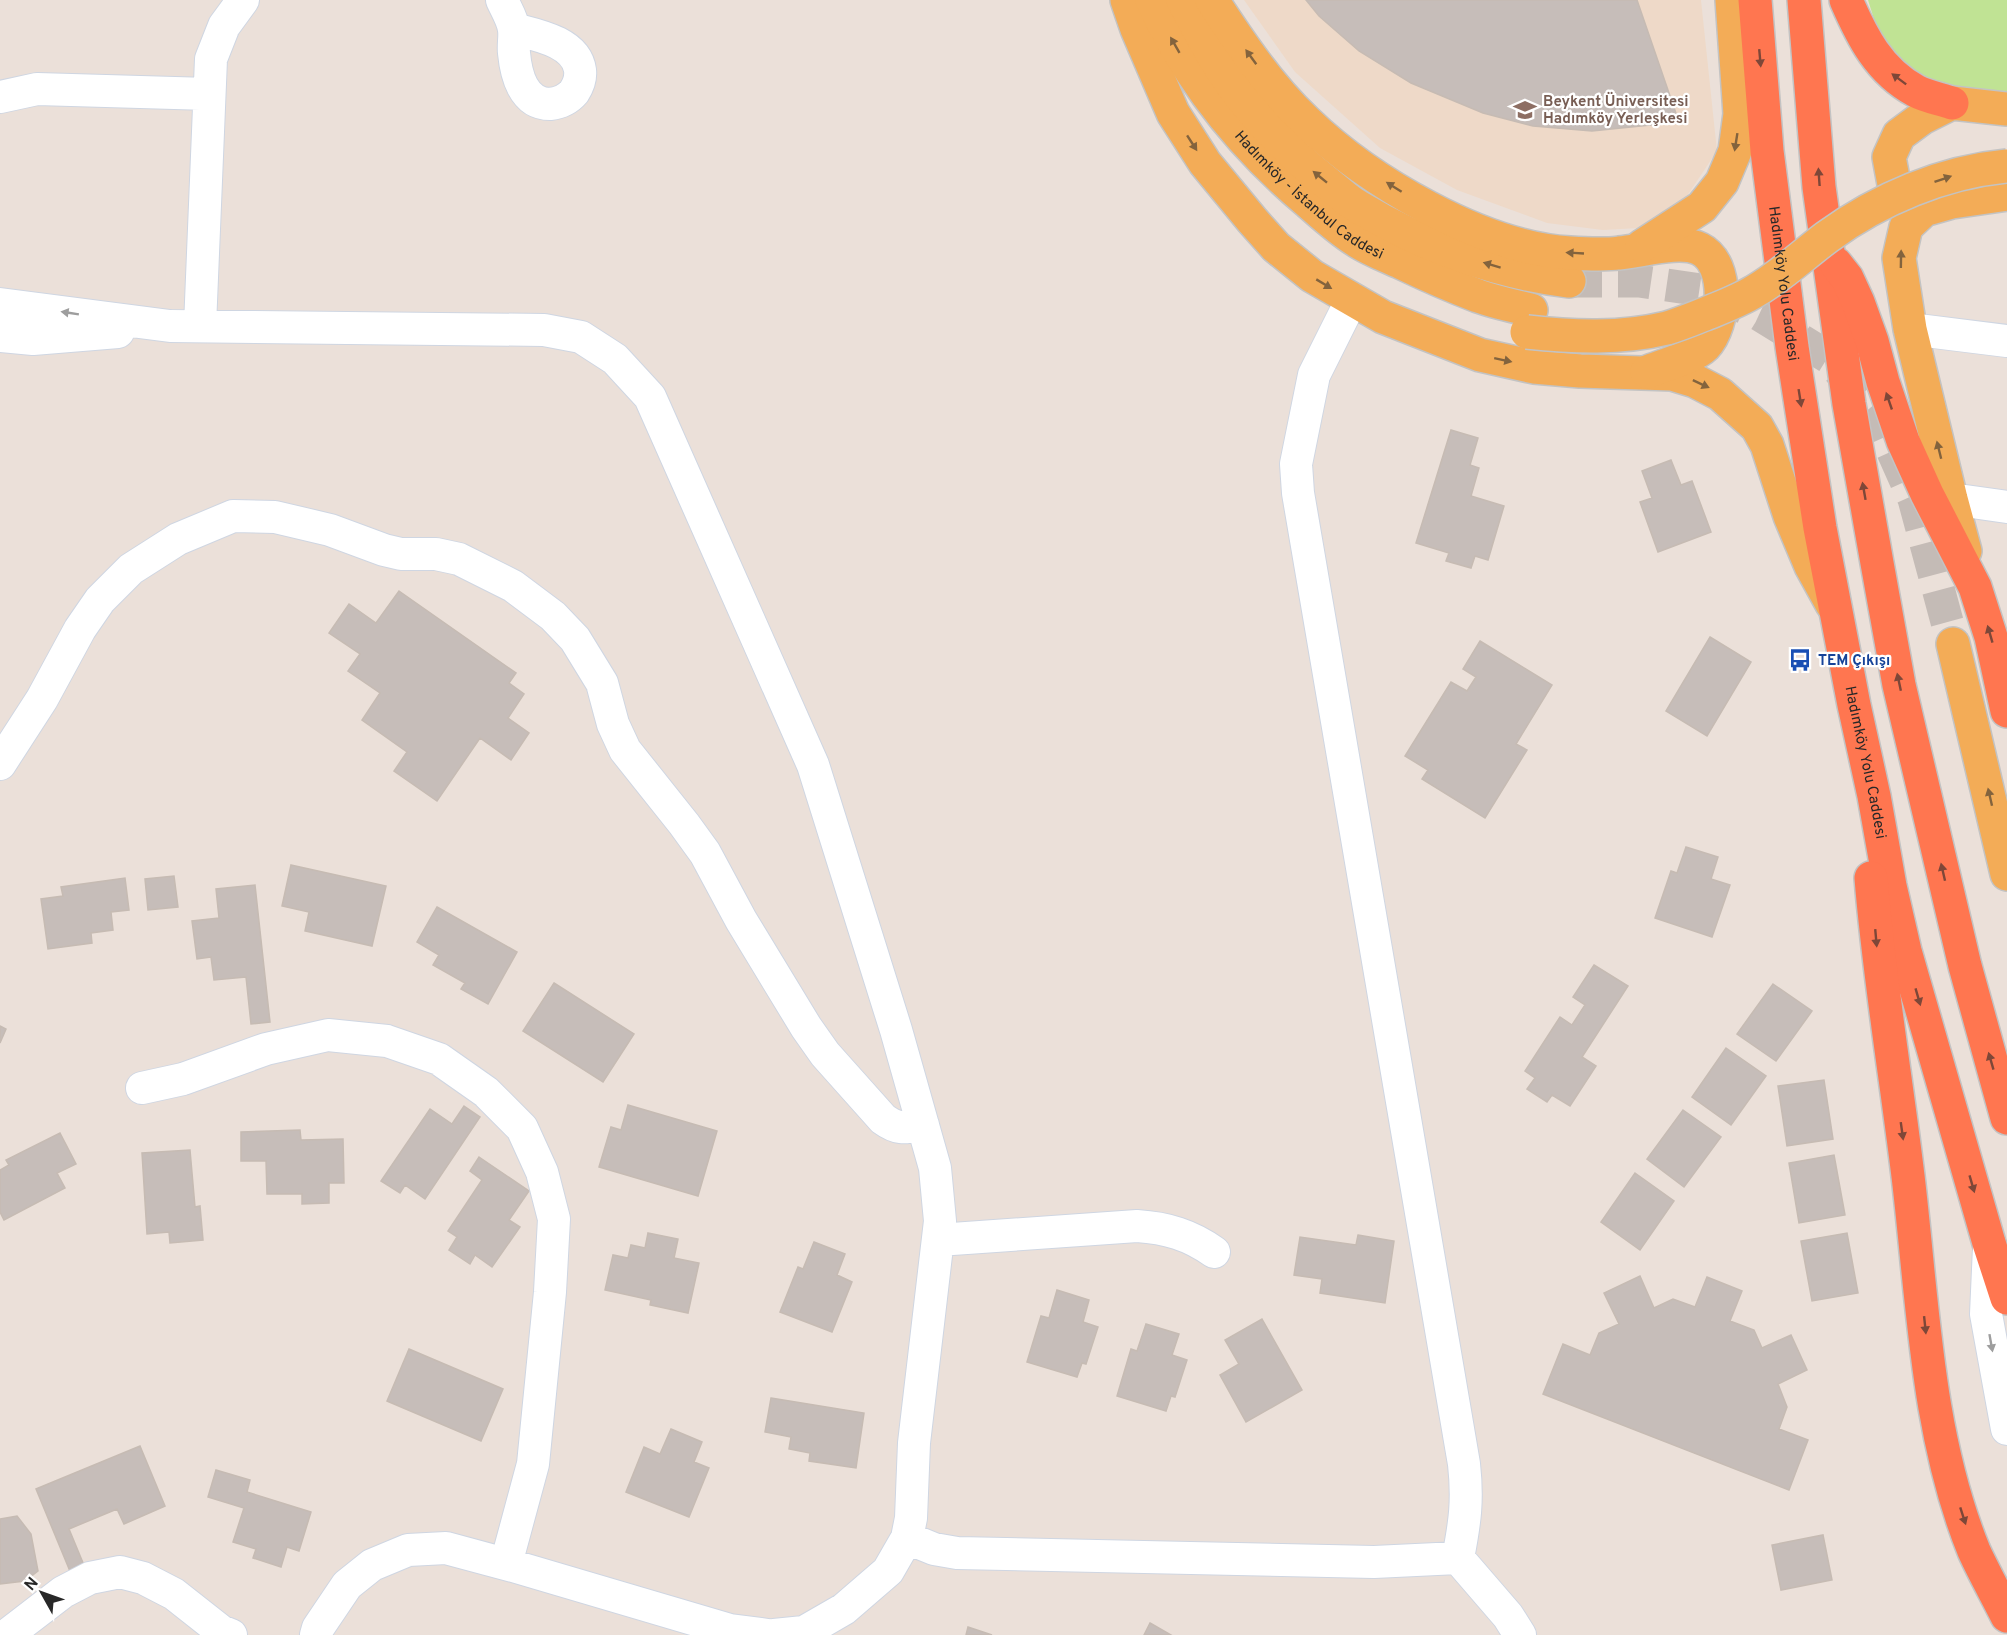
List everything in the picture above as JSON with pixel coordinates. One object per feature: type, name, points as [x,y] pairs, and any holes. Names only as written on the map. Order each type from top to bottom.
[{"type":"highway","name":"Hadımköy Yolu Caddesi","points":[[1755,0],[1767,151],[1792,347],[1820,528],[1890,886],[1905,951],[2007,1298]]},
{"type":"highway","points":[[1804,0],[1819,187],[1849,404],[1899,685],[1965,966],[2007,1118]]},
{"type":"highway","points":[[1846,0],[1858,28],[1875,57],[1896,78],[1918,92],[1952,103]]},
{"type":"highway","points":[[1829,256],[1847,278],[1858,302],[1903,441],[1927,494],[1976,587],[2006,697]]},
{"type":"highway","points":[[1874,796],[1870,864],[1877,952],[1908,1176],[1932,1384],[1942,1443],[1958,1502],[1974,1551],[2007,1616]]},
{"type":"main road","name":"Hadımköy - İstanbul Caddesi","points":[[1127,0],[1156,72],[1200,115],[1249,175],[1306,228],[1364,266],[1434,300],[1529,321]]},
{"type":"main road","name":"Hadımköy - İstanbul Caddesi","points":[[1152,0],[1164,27],[1192,75],[1217,109],[1247,145],[1331,222],[1358,242],[1529,321]]},
{"type":"main road","points":[[1183,0],[1210,50],[1237,90],[1277,137],[1314,172],[1355,205],[1399,229],[1453,253],[1495,267],[1540,278],[1569,281]]},
{"type":"main road","points":[[1212,0],[1269,82],[1306,122],[1346,155],[1427,207],[1476,230],[1504,240],[1567,253],[1616,254],[1686,244],[1701,249],[1711,259],[1721,280],[1718,324],[1704,347],[1680,360],[1644,373]]},
{"type":"main road","points":[[1633,252],[1702,207],[1722,183],[1735,151],[1740,114],[1732,0]]},
{"type":"main road","points":[[1156,72],[1173,113],[1205,163],[1276,247],[1312,276],[1383,317],[1480,355],[1534,367],[1672,374],[1695,381],[1720,394],[1756,427],[1767,445],[1790,516],[1810,566],[1837,612]]},
{"type":"main road","points":[[1924,210],[1906,201],[1894,184],[1889,157],[1899,135],[1922,118],[1952,103],[2007,109]]},
{"type":"main road","points":[[1529,321],[1655,311],[1740,276],[1812,221],[1856,193],[1896,172],[1946,156],[2007,144]]},
{"type":"main road","points":[[1529,321],[1569,337],[1612,335],[1665,328],[1686,322],[1725,307],[1755,291],[1853,219],[1898,195],[1952,176],[2007,166]]},
{"type":"main road","points":[[1976,587],[1951,499],[1910,329],[1899,258],[1906,227],[1924,210],[1952,201],[2007,194]]},
{"type":"main road","points":[[1953,644],[2007,874]]},
{"type":"street","points":[[200,326],[211,59],[224,26],[243,0]]},
{"type":"street","points":[[502,0],[514,29]]},
{"type":"street","points":[[0,97],[37,89],[209,94]]},
{"type":"street","points":[[1352,299],[1314,375],[1296,464],[1298,493],[1464,1464],[1467,1492],[1458,1558]]},
{"type":"street","points":[[0,304],[170,326]]},
{"type":"street","points":[[0,336],[33,339],[170,326],[544,330],[581,337],[615,359],[650,397],[813,765],[896,1030],[935,1168],[940,1221],[914,1443],[911,1518],[907,1538],[888,1571],[821,1629],[774,1635]]},
{"type":"street","points":[[1910,329],[2007,341]]},
{"type":"street","points":[[1951,499],[2007,507]]},
{"type":"street","points":[[0,764],[42,699],[80,629],[100,600],[131,569],[178,538],[233,516],[275,517],[330,530],[401,554],[436,554],[459,559],[513,586],[553,616],[575,639],[602,683],[613,724],[625,750],[705,853],[741,920],[825,1054],[883,1119],[893,1127],[923,1125]]},
{"type":"street","points":[[142,1088],[183,1079],[266,1049],[328,1035],[387,1041],[439,1059],[486,1092],[522,1128],[542,1172],[554,1219],[550,1292],[533,1464],[506,1564]]},
{"type":"street","points":[[938,1240],[1137,1226],[1157,1227],[1180,1233],[1214,1252]]},
{"type":"street","points":[[1989,1243],[1986,1314],[2007,1429]]},
{"type":"street","points":[[907,1538],[934,1549],[957,1553],[1374,1562],[1458,1558]]},
{"type":"street","points":[[316,1635],[318,1628],[347,1585],[372,1566],[408,1550],[446,1548],[730,1630],[768,1635]]},
{"type":"street","points":[[1458,1558],[1508,1616],[1520,1635]]},
{"type":"street","points":[[7,1635],[63,1592],[90,1578],[120,1572],[143,1578],[174,1594],[221,1631],[231,1635]]},
{"type":"shaded area","name":"Beykent Üniversitesi Hadımköy Yerleşkesi","points":[[1244,0],[1701,0],[1717,151],[1687,196],[1639,228],[1603,230],[1547,223],[1457,190],[1380,148],[1295,72]]},
{"type":"green space","points":[[1868,0],[2007,0],[2007,96],[1930,82],[1906,67],[1885,44]]},
{"type":"building","points":[[1306,0],[1637,0],[1679,122],[1592,131],[1533,126],[1483,113],[1411,83],[1359,51],[1319,16]]},
{"type":"building","points":[[1451,430],[1478,438],[1470,465],[1479,468],[1471,496],[1504,506],[1488,560],[1475,556],[1471,568],[1446,561],[1449,553],[1416,543]]},
{"type":"building","points":[[1671,460],[1681,485],[1692,481],[1711,532],[1658,552],[1640,502],[1652,498],[1642,471]]},
{"type":"building","points":[[399,591],[516,673],[509,683],[524,694],[508,718],[529,733],[511,760],[480,738],[437,801],[394,771],[407,752],[362,720],[380,693],[348,671],[360,654],[329,633],[349,604],[376,623]]},
{"type":"building","points":[[1710,637],[1751,662],[1707,736],[1666,711]]},
{"type":"building","points":[[1480,641],[1552,685],[1516,744],[1527,750],[1485,818],[1422,779],[1428,770],[1405,756],[1451,682],[1467,691],[1476,677],[1463,669]]},
{"type":"building","points":[[1686,847],[1718,857],[1711,879],[1730,885],[1712,937],[1655,918],[1671,871],[1677,873]]},
{"type":"building","points":[[291,865],[386,886],[372,946],[305,931],[309,912],[282,906]]},
{"type":"building","points":[[174,876],[178,907],[148,910],[145,879]]},
{"type":"building","points":[[125,878],[129,910],[111,912],[113,930],[91,933],[92,943],[48,949],[41,899],[63,896],[61,887]]},
{"type":"building","points":[[255,885],[270,1022],[251,1024],[246,977],[214,980],[211,957],[197,959],[192,921],[219,918],[216,889]]},
{"type":"building","points":[[437,907],[517,952],[488,1004],[461,989],[465,983],[433,965],[439,955],[417,942]]},
{"type":"building","points":[[1594,965],[1628,986],[1582,1057],[1596,1066],[1570,1106],[1552,1095],[1547,1102],[1527,1089],[1535,1078],[1525,1071],[1560,1017],[1572,1025],[1585,1005],[1573,997]]},
{"type":"building","points":[[554,983],[634,1034],[603,1082],[523,1031]]},
{"type":"building","points":[[1773,984],[1812,1011],[1776,1061],[1737,1034]]},
{"type":"building","points":[[0,1026],[6,1029],[0,1043]]},
{"type":"building","points":[[1726,1048],[1766,1076],[1731,1125],[1692,1097]]},
{"type":"building","points":[[1824,1080],[1833,1139],[1787,1146],[1778,1086]]},
{"type":"building","points":[[628,1105],[717,1131],[698,1196],[599,1167],[611,1127],[621,1130]]},
{"type":"building","points":[[464,1106],[480,1117],[425,1199],[405,1185],[400,1193],[381,1181],[430,1109],[452,1124]]},
{"type":"building","points":[[1683,1110],[1721,1137],[1684,1187],[1647,1159]]},
{"type":"building","points":[[300,1130],[301,1140],[343,1139],[344,1183],[329,1183],[329,1203],[302,1204],[302,1194],[267,1194],[266,1161],[241,1161],[241,1132]]},
{"type":"building","points":[[60,1133],[76,1164],[57,1173],[65,1188],[4,1220],[0,1212],[0,1170],[9,1165],[6,1160]]},
{"type":"building","points":[[190,1150],[195,1207],[200,1206],[203,1240],[170,1243],[169,1232],[147,1234],[142,1153]]},
{"type":"building","points":[[1834,1155],[1845,1215],[1799,1223],[1789,1163]]},
{"type":"building","points":[[479,1157],[529,1191],[509,1220],[520,1227],[492,1267],[475,1255],[470,1264],[449,1250],[457,1237],[448,1231],[482,1180],[470,1171]]},
{"type":"building","points":[[1635,1173],[1674,1201],[1640,1250],[1601,1222]]},
{"type":"building","points":[[648,1233],[678,1239],[674,1258],[699,1263],[688,1313],[650,1305],[651,1300],[605,1290],[613,1255],[628,1258],[631,1245],[645,1248]]},
{"type":"building","points":[[1847,1233],[1858,1293],[1812,1301],[1801,1241]]},
{"type":"building","points":[[1358,1235],[1394,1241],[1385,1303],[1320,1293],[1322,1279],[1294,1275],[1300,1237],[1356,1245]]},
{"type":"building","points":[[814,1242],[845,1254],[837,1275],[852,1282],[832,1332],[780,1312],[798,1267],[803,1269]]},
{"type":"building","points":[[1640,1276],[1654,1308],[1673,1299],[1695,1307],[1707,1277],[1742,1291],[1730,1321],[1754,1330],[1762,1348],[1791,1335],[1807,1370],[1778,1384],[1787,1407],[1779,1429],[1808,1440],[1789,1490],[1543,1394],[1563,1344],[1590,1355],[1599,1333],[1619,1324],[1604,1293]]},
{"type":"building","points":[[1057,1290],[1089,1300],[1083,1322],[1098,1327],[1086,1364],[1082,1363],[1077,1377],[1027,1362],[1041,1316],[1049,1318]]},
{"type":"building","points":[[1262,1319],[1302,1390],[1246,1422],[1220,1375],[1239,1364],[1225,1340]]},
{"type":"building","points":[[1146,1324],[1179,1334],[1172,1355],[1187,1360],[1175,1397],[1171,1396],[1166,1411],[1117,1396],[1131,1349],[1137,1351]]},
{"type":"building","points":[[409,1349],[503,1389],[481,1441],[387,1401]]},
{"type":"building","points":[[771,1398],[864,1413],[856,1468],[809,1461],[810,1453],[789,1449],[791,1437],[765,1432]]},
{"type":"building","points":[[671,1429],[702,1442],[694,1462],[709,1468],[689,1517],[626,1492],[644,1447],[660,1454]]},
{"type":"building","points":[[140,1446],[165,1506],[124,1524],[117,1509],[69,1529],[86,1570],[72,1576],[36,1489]]},
{"type":"building","points":[[216,1470],[250,1480],[247,1492],[311,1512],[299,1551],[287,1547],[281,1567],[253,1558],[256,1549],[233,1542],[244,1508],[208,1497]]},
{"type":"building","points":[[17,1516],[31,1534],[38,1571],[25,1581],[0,1584],[0,1519]]},
{"type":"building","points":[[1823,1535],[1832,1580],[1781,1590],[1772,1545]]},
{"type":"building","points":[[1150,1623],[1171,1635],[1144,1635]]},
{"type":"building","points":[[968,1627],[992,1635],[966,1635]]},
{"type":"tunnel","points":[[1569,281],[1639,281],[1708,291],[1760,315],[1828,357],[1877,416],[1914,499],[1953,644]]},
{"type":"place","name":"Beykent Üniversitesi Hadımköy Yerleşkesi","points":[[1525,110]]},
{"type":"place","name":"TEM Çıkışı","points":[[1800,660]]}]
